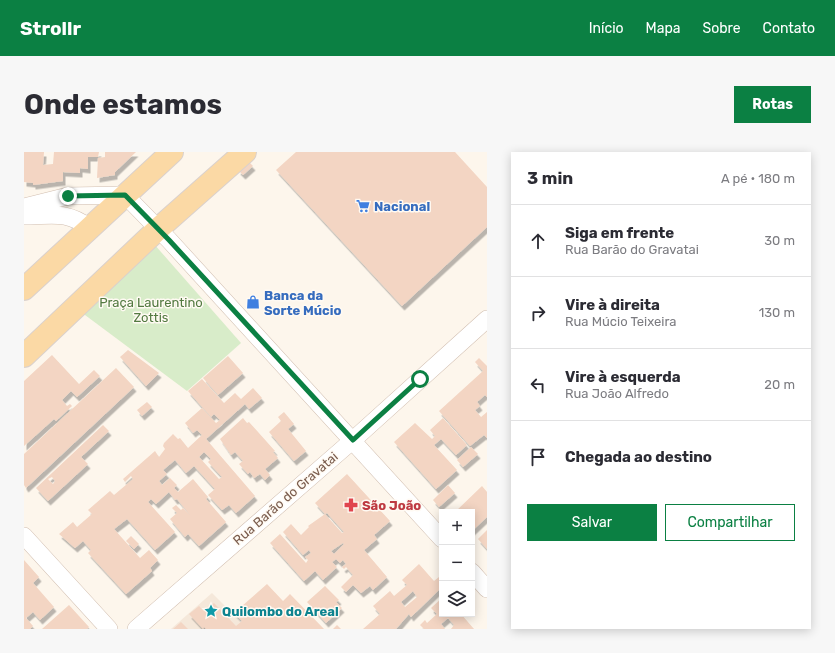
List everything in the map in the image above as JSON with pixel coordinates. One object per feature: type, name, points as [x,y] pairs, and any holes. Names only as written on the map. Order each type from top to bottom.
[{"type":"main road","points":[[24,289],[172,152]]},
{"type":"main road","points":[[24,356],[158,229],[245,152]]},
{"type":"street","points":[[24,207],[68,196],[125,195],[353,440],[439,536]]},
{"type":"street","points":[[24,216],[68,215],[78,219],[90,228]]},
{"type":"street","name":"Rua Barão do Gravatai","points":[[136,629],[353,440],[487,319]]},
{"type":"street","points":[[24,536],[109,629]]},
{"type":"street","points":[[475,575],[487,589]]},
{"type":"shaded area","name":"Quilombo do Areal","points":[[212,593],[248,629],[171,629]]},
{"type":"green space","name":"Praça Laurentino Zottis","points":[[154,244],[241,343],[187,391],[81,312]]},
{"type":"building","points":[[24,152],[44,152],[43,165],[53,164],[54,152],[99,152],[98,157],[88,157],[88,169],[80,168],[80,173],[63,172],[63,181],[33,185],[33,183],[24,182]]},
{"type":"building","points":[[105,152],[136,152],[115,172],[115,175],[97,178],[98,158],[105,157]]},
{"type":"building","points":[[296,152],[455,152],[487,187],[487,227],[402,306],[276,170]]},
{"type":"building","points":[[248,161],[253,166],[243,175],[238,170]]},
{"type":"building","points":[[128,350],[159,373],[146,386],[120,357]]},
{"type":"building","points":[[52,355],[79,384],[94,370],[100,376],[77,397],[71,391],[62,400],[67,406],[70,404],[72,406],[56,421],[54,419],[24,446],[24,381]]},
{"type":"building","points":[[228,356],[243,373],[218,395],[203,378]]},
{"type":"building","points":[[479,358],[487,366],[487,397],[485,395],[477,402],[480,406],[475,410],[481,417],[487,412],[487,438],[484,435],[470,446],[439,411],[483,371],[475,362]]},
{"type":"building","points":[[116,368],[134,387],[26,488],[24,485],[24,454]]},
{"type":"building","points":[[202,379],[224,403],[235,393],[241,399],[253,388],[262,398],[249,409],[245,404],[206,439],[255,496],[236,513],[229,505],[222,510],[208,495],[215,489],[194,466],[186,473],[175,460],[163,470],[167,474],[159,481],[162,485],[170,478],[177,485],[174,488],[178,492],[193,479],[208,497],[206,499],[226,522],[199,546],[188,534],[185,537],[170,519],[177,513],[172,508],[176,505],[181,510],[183,508],[190,515],[177,499],[175,500],[169,492],[156,504],[151,499],[148,502],[175,532],[155,550],[127,519],[114,529],[140,558],[149,550],[158,560],[150,568],[152,571],[126,594],[88,553],[91,550],[83,541],[75,548],[59,534],[73,522],[77,527],[92,514],[88,510],[110,491],[114,495],[133,479],[131,476],[125,482],[123,479],[155,451],[159,457],[165,449],[163,446],[164,443],[173,434],[178,439],[180,438],[188,448],[202,435],[197,430],[193,433],[185,423],[202,408],[216,423],[220,420],[214,414],[211,417],[188,391]],"holes":[[[204,452],[211,459],[208,462],[222,477],[219,479],[199,457]]]},
{"type":"building","points":[[147,402],[152,407],[142,416],[137,410]]},
{"type":"building","points":[[284,412],[294,424],[288,429],[306,451],[294,461],[269,432],[281,421],[278,417]]},
{"type":"building","points":[[243,418],[247,423],[249,422],[275,451],[273,452],[278,458],[265,469],[270,475],[265,480],[260,474],[254,478],[250,472],[248,474],[239,464],[243,461],[235,452],[231,455],[220,439]]},
{"type":"building","points":[[443,418],[467,445],[456,455],[441,439],[434,445],[457,470],[436,489],[394,442],[415,423],[432,439],[435,436],[430,430]]},
{"type":"building","points":[[103,425],[109,431],[81,457],[88,464],[48,501],[36,488]],"holes":[[[52,477],[55,481],[53,484],[48,479]]]},
{"type":"building","points":[[471,447],[478,454],[463,467],[457,460]]},
{"type":"building","points":[[347,474],[390,521],[374,535],[377,539],[364,550],[387,577],[373,590],[370,586],[361,593],[353,585],[346,592],[341,587],[353,575],[346,567],[344,569],[342,567],[346,564],[343,560],[340,563],[336,559],[332,562],[337,567],[323,580],[315,571],[304,581],[270,543],[280,534],[306,563],[308,560],[305,557],[311,553],[309,550],[303,555],[283,532],[291,524],[301,535],[309,527],[308,526],[325,514],[315,503]],"holes":[[[327,513],[344,532],[342,533],[325,514]],[[343,543],[344,544],[334,554],[331,551]]]},
{"type":"building","points":[[448,485],[455,493],[439,507],[433,500]]},
{"type":"building","points":[[482,486],[487,492],[487,517],[475,528],[475,509],[458,509]]},
{"type":"building","points":[[487,530],[487,549],[478,539]]},
{"type":"building","points":[[131,536],[139,544],[134,549],[126,541]]},
{"type":"building","points":[[24,560],[39,577],[33,583],[54,607],[40,620],[33,612],[26,618],[33,626],[30,629],[24,629]]},
{"type":"building","points":[[419,564],[434,581],[439,577],[439,590],[411,617],[409,614],[396,629],[363,629],[380,614],[373,606],[390,591],[394,596],[407,585],[402,580]],"holes":[[[413,591],[417,597],[405,607],[401,602]]]},
{"type":"building","points":[[267,584],[283,601],[290,594],[324,629],[206,629],[204,627],[203,629],[189,614],[199,606],[204,611],[214,603],[236,626],[242,621],[234,613]]},
{"type":"building","points":[[325,586],[339,600],[336,602],[342,608],[326,623],[307,602]]},
{"type":"building","points":[[439,601],[439,617],[464,617],[474,629],[451,629],[454,625],[448,618],[441,624],[445,629],[424,629],[420,625],[425,620],[427,623],[437,614],[431,608]]},
{"type":"building","points":[[69,605],[89,627],[87,629],[42,629]]},
{"type":"building","points":[[181,622],[188,629],[173,629]]},
{"type":"building","points":[[337,625],[341,629],[333,629]]},
{"type":"place","name":"Nacional","points":[[363,206]]},
{"type":"place","name":"Banca da Sorte Múcio","points":[[253,302]]},
{"type":"place","name":"São João","points":[[351,505]]},
{"type":"place","name":"Quilombo do Areal","points":[[211,611]]},
{"type":"route","points":[[68,196],[125,195],[169,240],[353,440],[420,379]]}]
